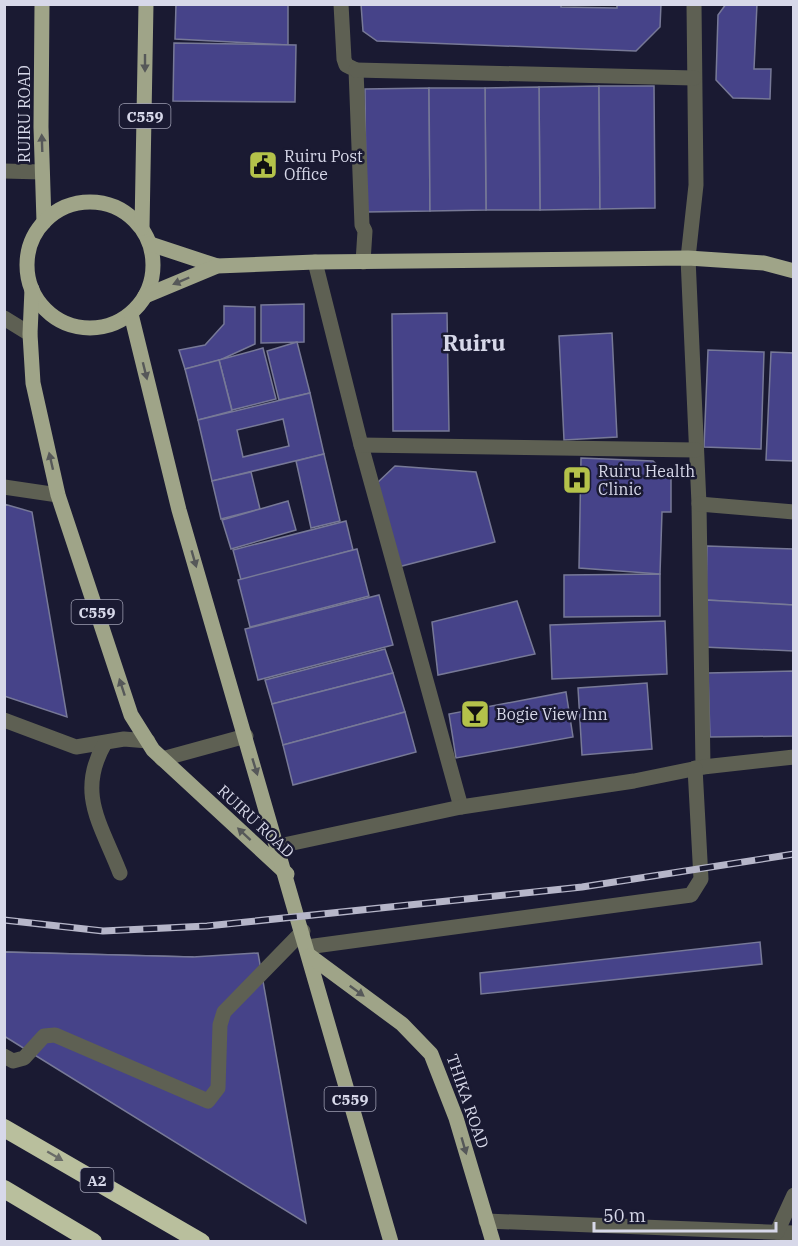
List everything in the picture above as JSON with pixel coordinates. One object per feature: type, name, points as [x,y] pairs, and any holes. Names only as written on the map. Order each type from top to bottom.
[{"type":"highway","name":"A2","points":[[4,1128],[201,1242]]},
{"type":"highway","points":[[4,1189],[93,1242]]},
{"type":"main road","name":"RUIRU ROAD","points":[[42,4],[44,222]]},
{"type":"main road","name":"C559","points":[[142,228],[146,4]]},
{"type":"main road","points":[[94,202],[112,206],[129,215],[142,228],[150,244],[153,270],[145,296],[131,314],[110,326],[87,329],[64,323],[45,310],[32,290],[27,266],[31,243],[44,222],[58,210],[76,203],[94,202]]},
{"type":"main road","points":[[150,244],[216,266]]},
{"type":"main road","points":[[145,296],[216,266],[315,262],[688,258],[764,263],[794,272]]},
{"type":"main road","name":"RUIRU ROAD","points":[[32,290],[30,334],[33,384],[58,495],[131,715],[162,759],[287,874]]},
{"type":"main road","name":"RUIRU ROAD","points":[[131,314],[179,510],[287,874]]},
{"type":"main road","name":"C559","points":[[287,874],[392,1242]]},
{"type":"main road","name":"THIKA ROAD","points":[[309,952],[402,1024],[431,1054],[456,1118],[493,1242]]},
{"type":"street","points":[[341,4],[344,58],[346,65],[356,70],[694,78]]},
{"type":"street","points":[[309,952],[691,895],[701,879],[699,504],[688,258],[696,185],[694,4]]},
{"type":"street","points":[[356,70],[362,225],[365,231],[363,262]]},
{"type":"street","points":[[4,171],[42,172]]},
{"type":"street","points":[[315,262],[361,445],[460,807]]},
{"type":"street","points":[[4,318],[30,334]]},
{"type":"street","points":[[361,445],[696,450]]},
{"type":"street","points":[[4,487],[58,495]]},
{"type":"street","points":[[699,504],[794,512]]},
{"type":"street","points":[[4,720],[76,747],[124,739],[148,741]]},
{"type":"street","points":[[162,759],[246,736]]},
{"type":"street","points":[[105,743],[95,760],[90,780],[93,803],[120,873]]},
{"type":"street","points":[[279,846],[460,807],[634,781],[699,767],[794,757]]},
{"type":"street","points":[[4,1056],[13,1061],[24,1058],[44,1036],[55,1035],[208,1101],[219,1088],[220,1025],[224,1012],[303,931]]},
{"type":"street","points":[[777,1232],[794,1196]]},
{"type":"street","points":[[486,1221],[794,1233]]},
{"type":"building","points":[[176,4],[288,4],[288,45],[175,39]]},
{"type":"building","points":[[361,4],[561,4],[561,7],[617,8],[617,4],[661,4],[660,27],[636,51],[377,41],[363,31]]},
{"type":"building","points":[[726,4],[757,4],[754,69],[771,69],[770,99],[733,98],[716,80],[718,15]]},
{"type":"building","points":[[174,43],[296,45],[295,102],[173,101]]},
{"type":"building","points":[[599,86],[600,209],[540,210],[539,87]]},
{"type":"building","points":[[599,86],[654,86],[655,208],[600,209]]},
{"type":"building","points":[[539,87],[540,210],[486,210],[485,88]]},
{"type":"building","points":[[429,88],[430,211],[366,212],[365,89]]},
{"type":"building","points":[[429,88],[485,88],[486,210],[430,211]]},
{"type":"building","points":[[304,304],[304,342],[261,343],[261,305]]},
{"type":"building","points":[[224,306],[255,307],[255,344],[220,360],[185,369],[179,350],[205,345],[224,324]]},
{"type":"building","points":[[447,313],[449,431],[393,431],[392,314]]},
{"type":"building","points":[[612,333],[617,437],[564,440],[559,336]]},
{"type":"building","points":[[297,342],[310,393],[279,400],[267,351]]},
{"type":"building","points":[[263,348],[276,399],[232,410],[219,360]]},
{"type":"building","points":[[708,350],[764,352],[761,449],[704,447]]},
{"type":"building","points":[[771,352],[794,353],[794,461],[766,460]]},
{"type":"building","points":[[219,360],[232,411],[198,420],[185,369]]},
{"type":"building","points":[[310,393],[324,454],[212,481],[198,420]],"holes":[[[283,419],[289,446],[243,457],[237,430]]]},
{"type":"building","points":[[324,454],[340,521],[311,528],[296,461]]},
{"type":"building","points":[[581,458],[653,461],[671,478],[671,512],[662,512],[660,574],[579,568]]},
{"type":"building","points":[[395,466],[476,472],[495,542],[398,567],[376,484]]},
{"type":"building","points":[[251,472],[260,509],[221,519],[212,481]]},
{"type":"building","points":[[288,501],[296,530],[231,549],[222,520]]},
{"type":"building","points":[[4,504],[32,512],[67,717],[4,696]]},
{"type":"building","points":[[346,521],[353,550],[241,580],[233,550]]},
{"type":"building","points":[[707,546],[794,549],[794,605],[706,600]]},
{"type":"building","points":[[357,549],[369,596],[250,627],[238,580]]},
{"type":"building","points":[[660,574],[660,616],[564,617],[564,575]]},
{"type":"building","points":[[379,595],[393,645],[258,680],[245,629]]},
{"type":"building","points":[[706,600],[794,605],[794,651],[703,647]]},
{"type":"building","points":[[517,601],[535,654],[438,675],[432,622]]},
{"type":"building","points":[[665,621],[667,674],[552,679],[550,625]]},
{"type":"building","points":[[385,649],[393,673],[272,704],[265,680]]},
{"type":"building","points":[[794,671],[794,736],[710,737],[708,673]]},
{"type":"building","points":[[393,673],[405,712],[283,745],[272,704]]},
{"type":"building","points":[[647,683],[652,749],[582,755],[578,688]]},
{"type":"building","points":[[566,692],[573,737],[456,758],[449,714]]},
{"type":"building","points":[[405,712],[416,752],[293,785],[283,745]]},
{"type":"building","points":[[760,942],[762,964],[481,994],[480,973]]},
{"type":"building","points":[[4,952],[193,957],[194,1014],[26,1007],[4,1003]]},
{"type":"building","points":[[4,952],[193,957],[258,953],[306,1223],[4,1036]]},
{"type":"railway","points":[[4,920],[103,931],[207,926],[582,887],[794,854]]},
{"type":"place","name":"Ruiru Post Office","points":[[263,165]]},
{"type":"place","name":"Ruiru Health Clinic","points":[[577,480]]},
{"type":"place","name":"Bogie View Inn","points":[[475,714]]},
{"type":"district","name":"Ruiru","points":[[474,342]]}]
